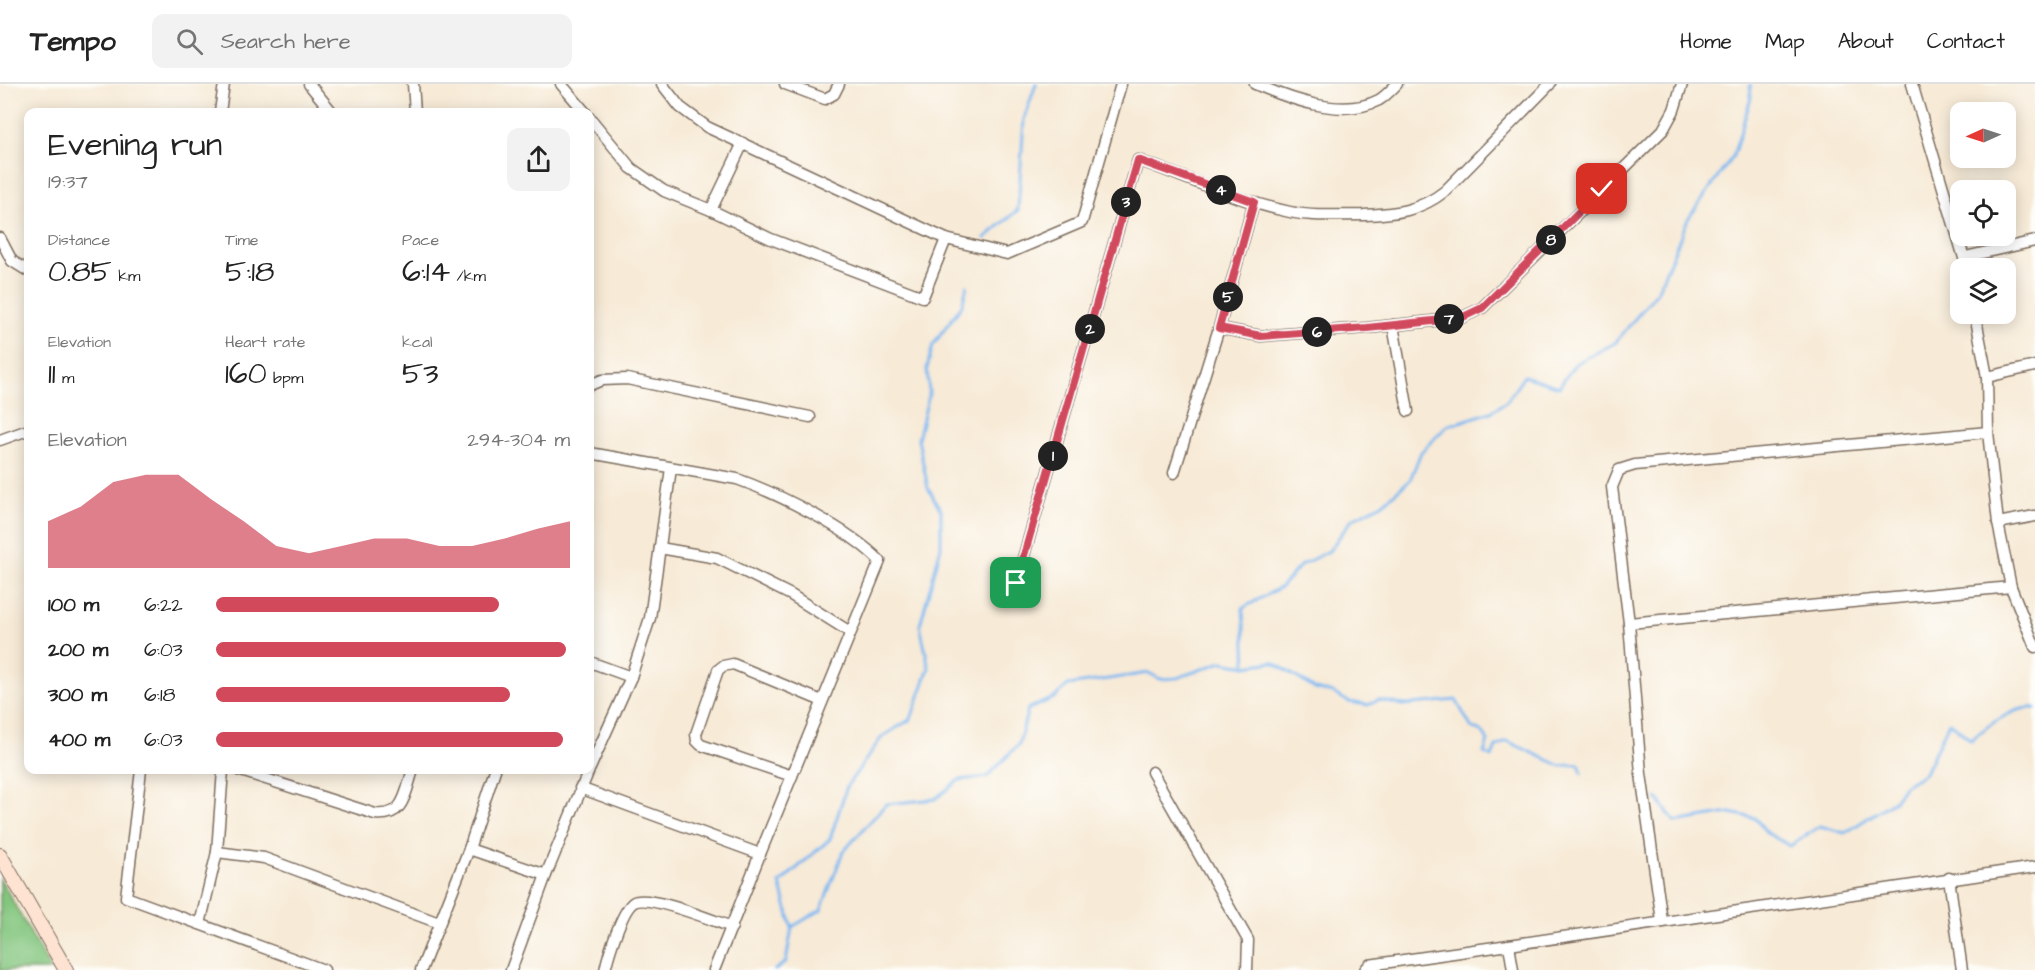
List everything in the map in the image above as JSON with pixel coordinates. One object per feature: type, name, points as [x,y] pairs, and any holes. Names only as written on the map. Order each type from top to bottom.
[{"type":"street","points":[[221,108],[224,84]]},
{"type":"street","points":[[309,84],[329,108]]},
{"type":"street","points":[[413,84],[415,108]]},
{"type":"street","points":[[561,84],[582,108]]},
{"type":"street","points":[[662,84],[680,107],[707,127],[946,239],[1007,254],[1082,222],[1121,84]]},
{"type":"street","points":[[785,84],[825,99],[834,94],[839,84]]},
{"type":"street","points":[[1255,84],[1289,99],[1336,107],[1359,106],[1380,99],[1397,84]]},
{"type":"street","points":[[1016,583],[1138,160],[1254,202],[1292,212],[1325,216],[1384,214],[1411,210],[1430,203],[1445,191],[1550,84]]},
{"type":"street","points":[[1219,328],[1261,336],[1461,318],[1482,308],[1663,130],[1674,110],[1682,84]]},
{"type":"street","points":[[1912,84],[1965,257],[2035,241]]},
{"type":"street","points":[[594,123],[631,168],[664,191],[711,210],[771,239],[923,297],[946,239]]},
{"type":"street","points":[[711,210],[743,143]]},
{"type":"street","points":[[1174,473],[1219,328],[1254,202]]},
{"type":"street","points":[[0,238],[12,261],[24,268]]},
{"type":"street","points":[[1977,324],[1986,377],[1988,432],[1998,522],[2011,587],[2035,647]]},
{"type":"street","points":[[1393,325],[1408,411]]},
{"type":"street","points":[[1986,377],[2035,366]]},
{"type":"street","points":[[594,383],[602,380],[627,379],[810,417]]},
{"type":"street","points":[[0,440],[24,431]]},
{"type":"street","points":[[1662,921],[1641,774],[1629,623],[1612,487],[1618,470],[1635,465],[1988,432]]},
{"type":"street","points":[[594,454],[737,479],[754,485],[799,507],[866,547],[880,561],[714,970]]},
{"type":"street","points":[[594,758],[631,677],[650,618],[671,468]]},
{"type":"street","points":[[1998,522],[2035,516]]},
{"type":"street","points":[[660,548],[717,558],[790,595],[850,632]]},
{"type":"street","points":[[1629,623],[2011,587]]},
{"type":"street","points":[[594,663],[631,677]]},
{"type":"street","points":[[792,776],[701,745],[697,741],[696,734],[718,670],[723,666],[733,664],[822,700]]},
{"type":"street","points":[[1152,772],[1248,940],[1247,970]]},
{"type":"street","points":[[141,774],[126,897],[324,970]]},
{"type":"street","points":[[200,924],[217,852],[223,774]]},
{"type":"street","points":[[250,774],[375,814],[385,815],[400,808],[412,774]]},
{"type":"street","points":[[421,970],[469,849],[494,774]]},
{"type":"street","points":[[511,970],[587,774]]},
{"type":"street","points":[[580,788],[760,854]]},
{"type":"street","points":[[469,849],[546,875]]},
{"type":"street","points":[[217,852],[264,858],[439,923]]},
{"type":"street","points":[[0,855],[66,970]]},
{"type":"street","points":[[1365,970],[1369,965],[2035,867]]},
{"type":"street","points":[[1949,878],[1962,970]]},
{"type":"street","points":[[605,970],[621,923],[633,903],[650,900],[732,927]]},
{"type":"street","points":[[1509,945],[1513,970]]},
{"type":"green space","points":[[0,878],[51,970],[0,970]]},
{"type":"waterway","points":[[985,238],[1018,210],[1024,119],[1036,84]]},
{"type":"waterway","points":[[1246,665],[1243,608],[1281,587],[1301,565],[1329,551],[1352,519],[1382,504],[1410,480],[1421,452],[1447,426],[1491,412],[1507,401],[1524,376],[1559,387],[1575,364],[1615,343],[1657,292],[1688,219],[1733,156],[1751,98],[1750,84]]},
{"type":"waterway","points":[[792,927],[780,883],[830,839],[847,786],[882,737],[911,719],[929,668],[920,625],[941,547],[941,510],[928,488],[918,439],[929,394],[927,368],[933,345],[962,305],[967,286]]},
{"type":"waterway","points":[[775,970],[786,962],[792,927],[821,910],[843,852],[886,804],[935,799],[959,780],[987,777],[1019,744],[1028,709],[1054,698],[1068,685],[1149,673],[1160,679],[1177,678],[1222,662],[1246,666],[1273,662],[1315,689],[1333,693],[1349,702],[1368,705],[1378,700],[1402,705],[1456,700],[1471,727],[1483,733],[1488,741],[1484,753],[1492,757],[1496,747],[1507,741],[1561,766],[1579,764],[1582,773]]},
{"type":"waterway","points":[[1657,798],[1675,822],[1730,813],[1755,818],[1767,833],[1790,846],[1820,826],[1845,833],[1894,801],[1904,786],[1925,773],[1949,722],[1971,740],[2010,713],[2035,708]]},
{"type":"route","points":[[1016,583],[1138,160],[1254,202],[1219,328],[1261,336],[1367,328],[1471,315],[1482,308],[1602,189]]}]
